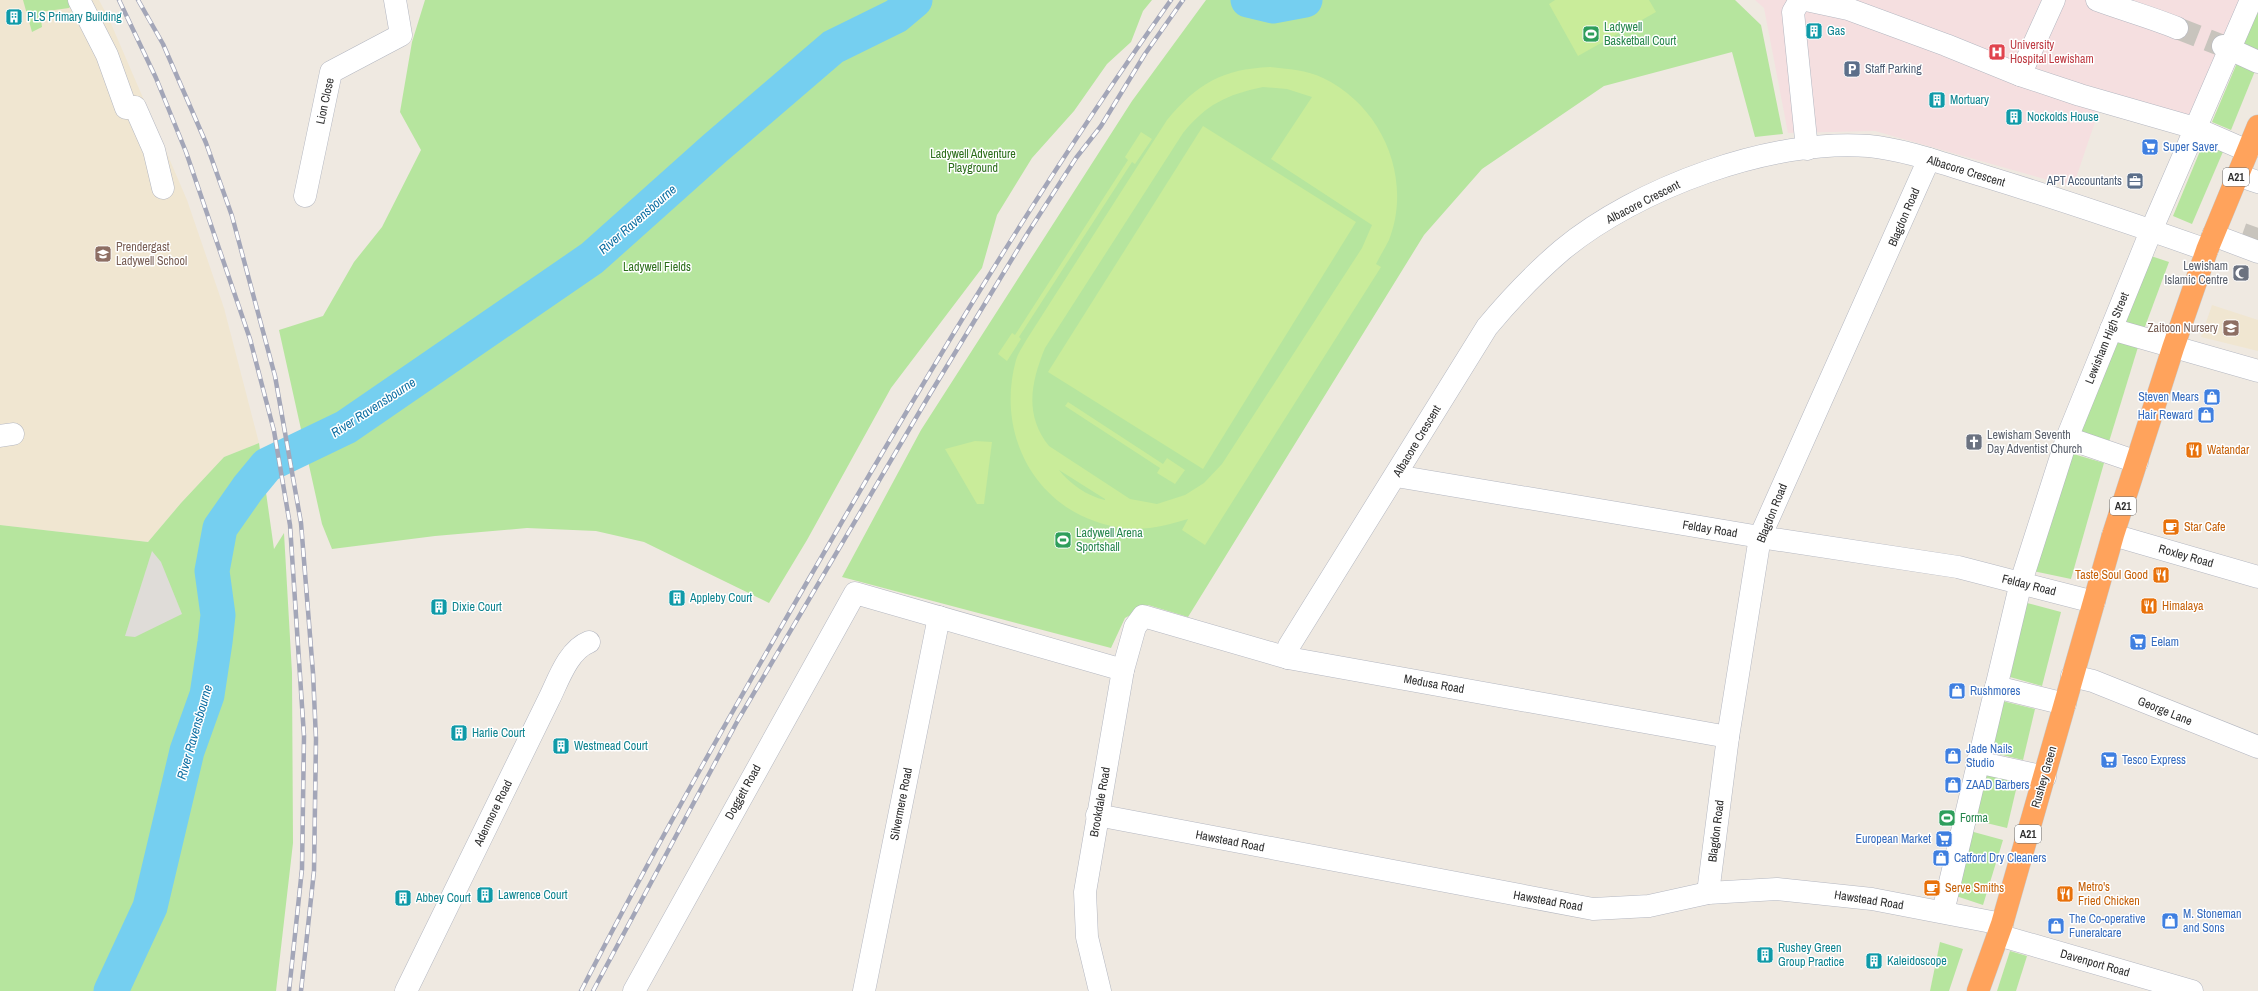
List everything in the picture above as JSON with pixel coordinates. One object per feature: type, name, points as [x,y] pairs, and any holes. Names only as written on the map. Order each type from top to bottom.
[{"type":"highway","name":"A21","points":[[2072,676],[2113,535],[2173,348],[2210,243],[2258,126]]},
{"type":"highway","name":"Rushey Green","points":[[1978,991],[2000,930],[2045,776],[2072,676]]},
{"type":"street","points":[[79,0],[107,55],[126,108],[135,107],[154,150],[163,188]]},
{"type":"street","name":"Lion Close","points":[[305,196],[331,72],[401,35],[396,0]]},
{"type":"street","points":[[1800,0],[1793,12],[1807,149]]},
{"type":"street","points":[[1806,0],[1848,9],[1946,45],[2020,75],[2080,95],[2195,128],[2248,151]]},
{"type":"street","points":[[2020,75],[2054,0]]},
{"type":"street","points":[[2097,0],[2127,12],[2143,7],[2177,28]]},
{"type":"street","name":"Lewisham High Street","points":[[1996,687],[2021,582],[2066,438],[2150,230],[2195,128],[2226,48],[2251,0]]},
{"type":"street","points":[[2226,48],[2258,62]]},
{"type":"street","name":"Albacore Crescent","points":[[1288,658],[1289,646],[1488,327],[1522,286],[1564,249],[1611,216],[1662,189],[1717,168],[1767,156],[1843,145],[1870,146],[1929,159],[2055,198],[2150,230],[2258,252]]},
{"type":"street","name":"Blagdon Road","points":[[1708,893],[1728,737],[1760,537],[1929,159]]},
{"type":"street","points":[[2238,174],[2258,182]]},
{"type":"street","points":[[2110,330],[2258,371]]},
{"type":"street","points":[[2066,438],[2137,462]]},
{"type":"street","name":"Felday Road","points":[[1396,476],[1760,537],[1958,567],[2094,602]]},
{"type":"street","name":"Roxley Road","points":[[2113,535],[2258,577]]},
{"type":"street","name":"Doggett Road","points":[[634,991],[855,593],[939,617]]},
{"type":"street","name":"Medusa Road","points":[[1143,616],[1288,658],[1728,737]]},
{"type":"street","name":"Brookdale Road","points":[[1100,991],[1087,937],[1085,892],[1123,670],[1135,627],[1143,616]]},
{"type":"street","points":[[939,617],[1123,670]]},
{"type":"street","name":"Silvermere Road","points":[[864,991],[939,617]]},
{"type":"street","name":"Adenmore Road","points":[[406,991],[549,699],[571,658],[581,645],[589,642]]},
{"type":"street","name":"George Lane","points":[[2072,676],[2093,681],[2258,746]]},
{"type":"street","points":[[1943,912],[1977,762],[1996,687],[2065,704]]},
{"type":"street","points":[[1977,762],[2045,776]]},
{"type":"street","name":"Hawstead Road","points":[[1097,815],[1593,909],[1649,906],[1708,893],[1777,889],[1872,899],[1943,912],[2000,930]]},
{"type":"street","name":"Davenport Road","points":[[2000,930],[2192,991]]},
{"type":"shaded area","name":"Prendergast Ladywell School","points":[[0,0],[99,0],[109,19],[187,200],[224,308],[259,443],[224,457],[181,503],[148,542],[0,525]]},
{"type":"shaded area","name":"University Hospital Lewisham","points":[[1755,0],[2244,0],[2191,122],[2100,107],[2073,187],[1875,131],[1788,133],[1764,8]]},
{"type":"shaded area","name":"Zaitoon Nursery","points":[[2212,305],[2258,320],[2258,351],[2201,337]]},
{"type":"shaded area","points":[[152,551],[161,562],[182,614],[135,637],[125,636]]},
{"type":"green space","points":[[23,0],[72,0],[73,2],[69,8],[40,12],[42,27],[32,32]]},
{"type":"green space","name":"Ladywell Fields","points":[[425,0],[1152,0],[1143,11],[1131,42],[1107,64],[1074,111],[1032,158],[997,215],[982,268],[891,388],[807,540],[769,603],[644,542],[596,531],[527,528],[435,536],[332,549],[322,524],[279,330],[323,316],[354,262],[382,227],[421,150],[400,112],[412,42]]},
{"type":"green space","points":[[1206,0],[1735,0],[1761,25],[1783,134],[1755,137],[1732,52],[1604,86],[1482,169],[1424,235],[1188,617],[1148,605],[1125,618],[1111,648],[842,577],[921,430],[1132,101]]},
{"type":"green space","name":"Ladywell Basketball Court","points":[[1555,0],[1649,0],[1656,12],[1578,56],[1549,4]]},
{"type":"green space","points":[[2258,7],[2258,52],[2241,45]]},
{"type":"green space","points":[[2237,63],[2255,71],[2231,130],[2212,122]]},
{"type":"green space","points":[[1270,67],[1290,69],[1317,75],[1344,90],[1362,106],[1376,125],[1387,146],[1394,169],[1397,192],[1395,216],[1389,240],[1376,264],[1381,267],[1205,545],[1182,530],[1188,519],[1141,529],[1125,528],[1095,521],[1069,509],[1048,492],[1031,470],[1019,446],[1012,418],[1011,390],[1017,357],[1167,120],[1178,107],[1200,88],[1224,75],[1253,68]],"holes":[[[1263,87],[1287,89],[1312,97],[1271,159],[1372,225],[1362,248],[1222,464],[1204,483],[1185,495],[1157,504],[1130,499],[1049,446],[1041,434],[1033,410],[1032,398],[1036,373],[1045,348],[1183,133],[1200,115],[1218,102],[1238,93]],[[1059,470],[1105,499],[1105,500],[1092,496],[1079,489]]]},
{"type":"green space","points":[[1203,126],[1356,222],[1203,469],[1048,372]]},
{"type":"green space","points":[[1141,132],[1152,139],[1135,164],[1132,162],[1019,337],[1021,339],[1007,361],[998,354],[1012,333],[1015,335],[1128,160],[1125,157]]},
{"type":"green space","points":[[2205,139],[2225,147],[2192,224],[2173,216]]},
{"type":"green space","points":[[2151,256],[2169,262],[2143,332],[2122,326]]},
{"type":"green space","points":[[2118,341],[2138,347],[2108,445],[2079,436]]},
{"type":"green space","points":[[1068,402],[1163,464],[1167,458],[1185,470],[1175,484],[1157,473],[1160,468],[1065,406]]},
{"type":"green space","points":[[975,441],[992,442],[984,504],[977,504],[945,449]]},
{"type":"green space","points":[[259,443],[274,549],[284,533],[292,673],[293,843],[276,991],[0,991],[0,525],[148,542],[181,503],[224,457]]},
{"type":"green space","points":[[2070,453],[2104,463],[2071,579],[2033,571]]},
{"type":"green space","points":[[2027,603],[2061,612],[2042,686],[2010,677]]},
{"type":"green space","points":[[2002,701],[2035,709],[2023,760],[1990,752]]},
{"type":"green space","points":[[1986,769],[2019,777],[2007,828],[1974,820]]},
{"type":"green space","points":[[1970,831],[2003,840],[1983,905],[1956,896]]},
{"type":"green space","points":[[1940,942],[1963,949],[1949,991],[1930,991]]},
{"type":"green space","points":[[2010,951],[2027,956],[2016,991],[1997,991]]},
{"type":"waterway","name":"River Ravensbourne","points":[[111,991],[150,907],[187,751],[207,695],[218,615],[212,571],[220,528],[248,488],[267,465],[346,427],[592,258],[714,149],[833,47],[896,16],[915,0]]},
{"type":"waterway","name":"River Ravensbourne","points":[[1248,0],[1273,6],[1305,0]]},
{"type":"tunnel","points":[[2177,28],[2223,46]]},
{"type":"tunnel","points":[[2249,248],[2258,223]]},
{"type":"railway","points":[[119,0],[156,78],[186,152],[250,339],[274,431],[290,525],[304,736],[302,869],[289,991]]},
{"type":"railway","points":[[138,0],[163,44],[206,143],[232,216],[275,376],[301,523],[313,673],[316,739],[314,871],[301,991]]},
{"type":"railway","points":[[581,991],[644,872],[742,695],[921,388],[1042,191],[1127,63],[1171,0]]},
{"type":"railway","points":[[593,991],[738,720],[930,394],[1029,231],[1076,158],[1101,126],[1145,54],[1183,0]]},
{"type":"place","name":"PLS Primary Building","points":[[14,17]]},
{"type":"place","name":"Gas","points":[[1814,31]]},
{"type":"place","name":"Ladywell Basketball Court","points":[[1591,34]]},
{"type":"place","name":"University Hospital Lewisham","points":[[1997,52]]},
{"type":"place","name":"Staff Parking","points":[[1852,69]]},
{"type":"place","name":"Mortuary","points":[[1937,100]]},
{"type":"place","name":"Nockolds House","points":[[2014,117]]},
{"type":"place","name":"Super Saver","points":[[2150,147]]},
{"type":"place","name":"APT Accountants","points":[[2135,181]]},
{"type":"place","name":"Prendergast Ladywell School","points":[[103,254]]},
{"type":"place","name":"Lewisham Islamic Centre","points":[[2241,273]]},
{"type":"place","name":"Zaitoon Nursery","points":[[2231,328]]},
{"type":"place","name":"Steven Mears","points":[[2212,397]]},
{"type":"place","name":"Hair Reward","points":[[2206,415]]},
{"type":"place","name":"Lewisham Seventh Day Adventist Church","points":[[1974,442]]},
{"type":"place","name":"Watandar","points":[[2194,450]]},
{"type":"place","name":"Star Cafe","points":[[2171,527]]},
{"type":"place","name":"Ladywell Arena Sportshall","points":[[1063,540]]},
{"type":"place","name":"Taste Soul Good","points":[[2161,575]]},
{"type":"place","name":"Appleby Court","points":[[677,598]]},
{"type":"place","name":"Himalaya","points":[[2149,606]]},
{"type":"place","name":"Dixie Court","points":[[439,607]]},
{"type":"place","name":"Eelam","points":[[2138,642]]},
{"type":"place","name":"Rushmores","points":[[1957,691]]},
{"type":"place","name":"Harlie Court","points":[[459,733]]},
{"type":"place","name":"Westmead Court","points":[[561,746]]},
{"type":"place","name":"Jade Nails Studio","points":[[1953,756]]},
{"type":"place","name":"Tesco Express","points":[[2109,760]]},
{"type":"place","name":"ZAAD Barbers","points":[[1953,785]]},
{"type":"place","name":"Forma","points":[[1947,818]]},
{"type":"place","name":"European Market","points":[[1944,839]]},
{"type":"place","name":"Catford Dry Cleaners","points":[[1941,858]]},
{"type":"place","name":"Serve Smiths","points":[[1932,888]]},
{"type":"place","name":"Metro's Fried Chicken","points":[[2065,894]]},
{"type":"place","name":"Lawrence Court","points":[[485,895]]},
{"type":"place","name":"Abbey Court","points":[[403,898]]},
{"type":"place","name":"M. Stoneman and Sons","points":[[2170,921]]},
{"type":"place","name":"The Co-operative Funeralcare","points":[[2056,926]]},
{"type":"place","name":"Rushey Green Group Practice","points":[[1765,955]]},
{"type":"place","name":"Kaleidoscope","points":[[1874,961]]},
{"type":"park label","name":"Ladywell Adventure Playground","points":[[973,161]]}]
